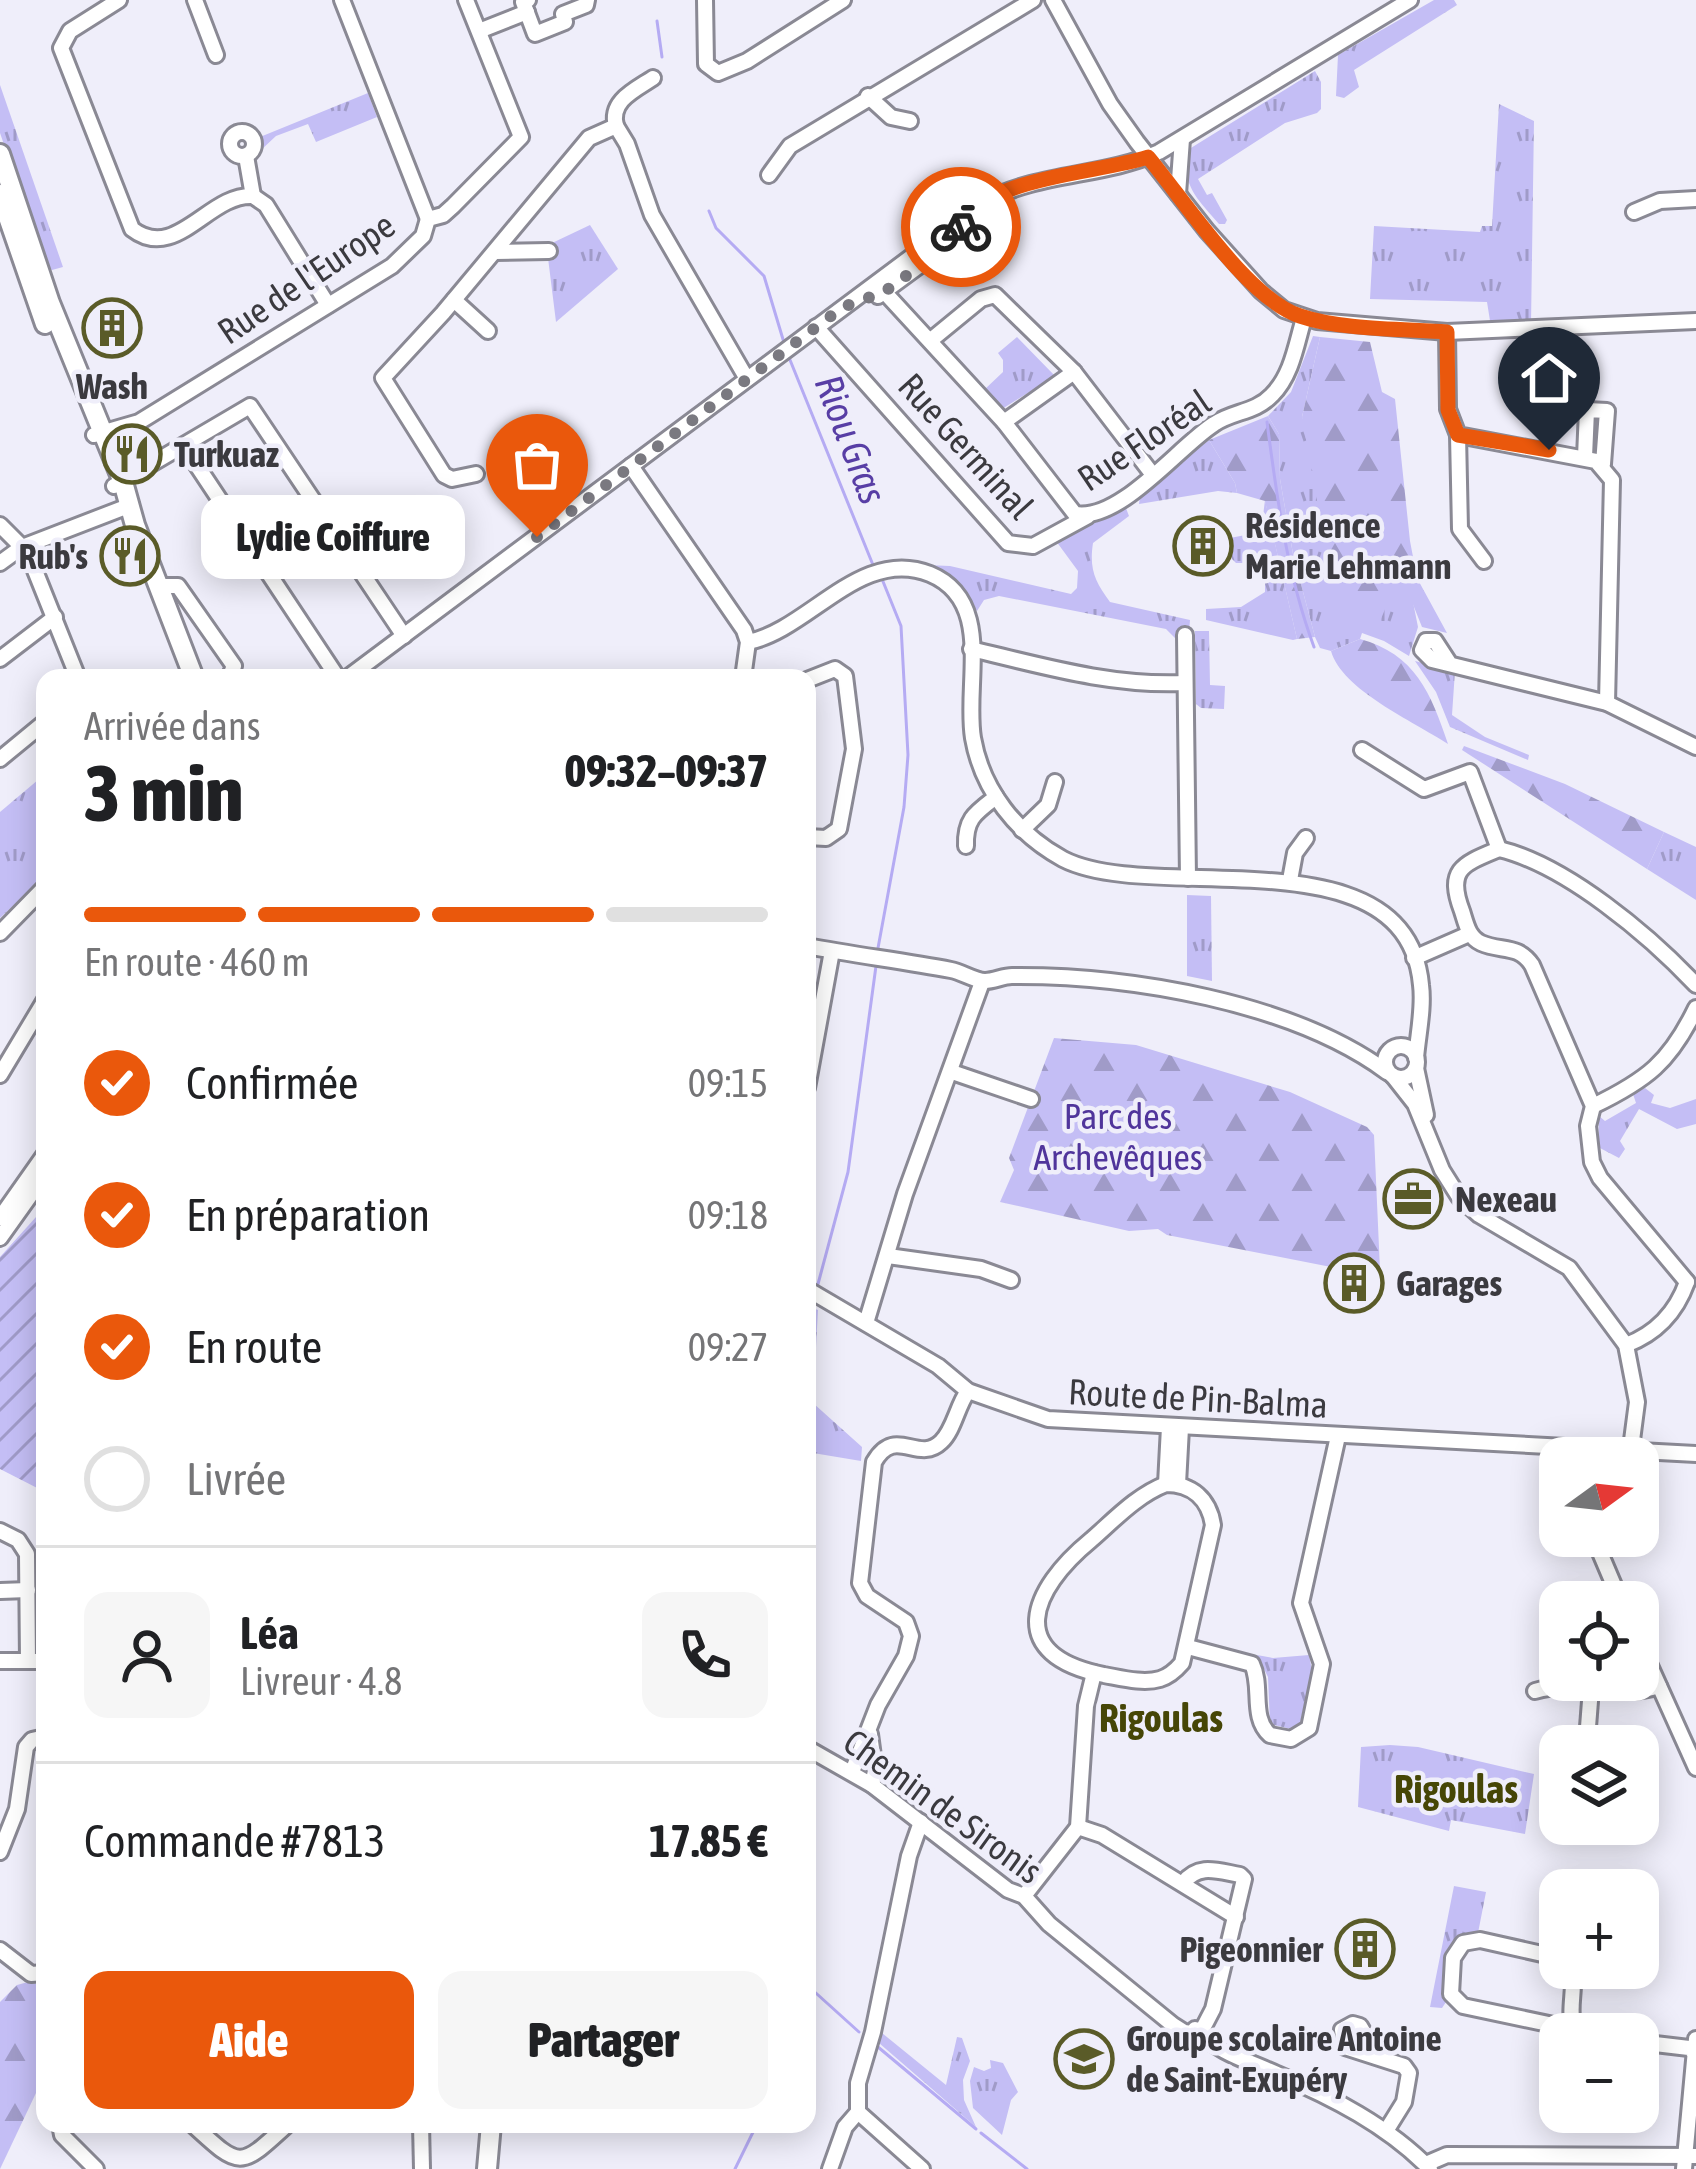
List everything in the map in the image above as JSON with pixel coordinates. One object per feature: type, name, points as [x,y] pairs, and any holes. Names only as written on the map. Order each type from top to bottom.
[{"type":"main road","points":[[0,154],[98,434],[190,669]]},
{"type":"main road","points":[[0,194],[40,311],[98,434]]},
{"type":"main road","points":[[487,2169],[490,2133]]},
{"type":"street","points":[[119,0],[70,31],[61,48],[132,229],[149,239],[166,238],[233,198],[253,196],[266,205],[328,304]]},
{"type":"street","points":[[195,0],[216,55]]},
{"type":"street","points":[[342,0],[428,219]]},
{"type":"street","name":"Rue de l'Europe","points":[[98,434],[140,422],[392,266],[423,236],[428,219],[453,206],[521,137],[466,0]]},
{"type":"street","points":[[479,31],[528,6],[535,34],[565,22],[560,7],[586,5],[587,0]]},
{"type":"street","points":[[705,0],[706,64],[718,73],[747,61],[843,0]]},
{"type":"street","points":[[770,175],[790,146],[1034,0]]},
{"type":"street","points":[[1053,0],[1110,104],[1178,196],[1271,301],[1304,318],[1447,332],[1696,321]]},
{"type":"street","points":[[359,669],[816,327],[881,288],[967,216],[1009,190],[1148,157],[1410,0]]},
{"type":"street","points":[[653,78],[616,106],[616,126],[652,215],[747,379]]},
{"type":"street","points":[[868,96],[891,117],[910,121]]},
{"type":"street","points":[[476,474],[452,479],[444,475],[383,378],[589,138],[616,126]]},
{"type":"street","points":[[1178,196],[1182,140]]},
{"type":"street","points":[[246,156],[253,196]]},
{"type":"street","points":[[1634,212],[1660,201],[1696,199]]},
{"type":"street","points":[[495,252],[549,251]]},
{"type":"street","name":"Rue Floréal","points":[[881,288],[1004,422],[1075,514],[1088,516],[1131,492],[1216,422],[1269,399],[1290,367],[1304,318]]},
{"type":"street","points":[[931,340],[981,299],[995,295],[1074,373],[1153,475]]},
{"type":"street","points":[[454,300],[488,332]]},
{"type":"street","name":"Rue Germinal","points":[[816,327],[1008,544],[1033,546],[1088,516]]},
{"type":"street","points":[[1447,332],[1448,410],[1458,435],[1460,529],[1484,561]]},
{"type":"street","points":[[1004,422],[1074,373]]},
{"type":"street","points":[[118,484],[250,406],[404,636]]},
{"type":"street","points":[[1585,457],[1587,410],[1607,411],[1603,464],[1612,480],[1606,703]]},
{"type":"street","points":[[1458,435],[1603,464]]},
{"type":"street","points":[[184,446],[332,669]]},
{"type":"street","points":[[632,466],[736,616],[748,642],[744,669]]},
{"type":"street","points":[[0,563],[22,547],[127,506]]},
{"type":"street","points":[[0,524],[37,570],[75,669]]},
{"type":"street","points":[[748,642],[874,572],[921,571],[948,584],[969,617],[973,737],[985,776],[1022,830],[1044,848],[1085,868],[1126,877],[1290,880],[1334,891],[1390,922],[1414,958],[1421,983],[1416,1063],[1430,1138]]},
{"type":"street","points":[[158,586],[178,586],[233,669]]},
{"type":"street","points":[[0,659],[55,617]]},
{"type":"street","points":[[1185,634],[1188,878]]},
{"type":"street","points":[[971,649],[1054,672],[1184,683]]},
{"type":"street","points":[[1450,664],[1606,703],[1696,746]]},
{"type":"street","points":[[816,677],[839,669],[845,676],[853,766],[839,829],[826,838],[816,837]]},
{"type":"street","points":[[0,759],[36,729]]},
{"type":"street","points":[[1362,750],[1424,789],[1470,772],[1499,849]]},
{"type":"street","points":[[1022,830],[1048,805],[1055,782]]},
{"type":"street","points":[[966,846],[965,826],[996,797]]},
{"type":"street","points":[[1290,880],[1295,853],[1306,838]]},
{"type":"street","points":[[1625,1345],[1649,1336],[1692,1282],[1600,1178],[1588,1147],[1593,1106],[1525,955],[1482,944],[1469,934],[1454,892],[1455,878],[1462,867],[1499,849],[1557,872],[1588,891],[1696,985]]},
{"type":"street","points":[[0,933],[36,896]]},
{"type":"street","points":[[1414,958],[1469,934]]},
{"type":"street","points":[[816,948],[957,970],[982,982],[1006,976],[1106,980],[1184,993],[1282,1021],[1355,1049],[1390,1074],[1414,1104],[1449,1184],[1468,1206],[1569,1268],[1625,1345],[1637,1402],[1632,1437]]},
{"type":"street","points":[[816,1039],[832,951]]},
{"type":"street","points":[[866,1323],[905,1194],[982,982]]},
{"type":"street","points":[[1593,1106],[1632,1087],[1666,1060],[1696,1008]]},
{"type":"street","points":[[0,1076],[36,1015]]},
{"type":"street","points":[[1390,1074],[1385,1059],[1419,1018]]},
{"type":"street","points":[[1355,1049],[1409,1048],[1416,1063]]},
{"type":"street","points":[[1390,1074],[1404,1078],[1416,1063]]},
{"type":"street","points":[[952,1072],[1031,1100]]},
{"type":"street","points":[[0,1218],[36,1167]]},
{"type":"street","points":[[0,1238],[36,1188]]},
{"type":"street","points":[[888,1256],[981,1269],[1011,1280]]},
{"type":"street","name":"Route de Pin-Balma","points":[[816,1294],[938,1366],[968,1391],[1048,1419],[1539,1451]]},
{"type":"street","points":[[852,1772],[911,1636],[906,1622],[867,1597],[860,1583],[874,1462],[881,1450],[893,1444],[926,1449],[941,1442],[968,1391]]},
{"type":"street","points":[[1172,1484],[1175,1428]]},
{"type":"street","points":[[1188,1647],[1252,1664],[1258,1680],[1259,1720],[1270,1735],[1292,1739],[1309,1728],[1322,1667],[1301,1603],[1338,1436]]},
{"type":"street","name":"Route de Pin-Balma","points":[[1659,1449],[1693,1454]]},
{"type":"street","points":[[1172,1484],[1207,1504],[1213,1525],[1188,1647],[1175,1671],[1158,1680],[1094,1672],[1043,1647],[1036,1626],[1042,1596],[1065,1561],[1146,1493],[1172,1484]]},
{"type":"street","points":[[0,1532],[24,1545],[28,1661]]},
{"type":"street","points":[[0,1591],[28,1590]]},
{"type":"street","points":[[0,1661],[36,1661]]},
{"type":"street","points":[[1024,1896],[1078,1827],[1086,1706],[1094,1672]]},
{"type":"street","points":[[1659,1686],[1696,1768]]},
{"type":"street","points":[[1535,1691],[1539,1690]]},
{"type":"street","points":[[870,1729],[872,1785]]},
{"type":"street","points":[[0,1852],[17,1809],[26,1748],[36,1739]]},
{"type":"street","name":"Chemin de Sironis","points":[[816,1753],[872,1785],[1008,1890],[1024,1896],[1042,1916],[1052,1919],[1218,2050],[1297,2083],[1386,2131],[1428,2167],[1447,2155],[1688,2160]]},
{"type":"street","points":[[830,2169],[845,2127],[858,2112],[858,2083],[909,1856],[921,1822]]},
{"type":"street","points":[[1078,1827],[1102,1835],[1236,1917]]},
{"type":"street","points":[[909,1856],[936,1834]]},
{"type":"street","points":[[1184,1883],[1198,1869],[1240,1875],[1244,1884],[1213,2009],[1200,2034]]},
{"type":"street","points":[[1539,1954],[1473,1940],[1456,1949],[1449,1986],[1463,2006],[1539,2022]]},
{"type":"street","points":[[0,1950],[36,1974]]},
{"type":"street","points":[[1659,2044],[1695,2048],[1688,2160]]},
{"type":"street","points":[[1378,2057],[1404,2066],[1410,2081],[1404,2102],[1386,2131]]},
{"type":"street","points":[[858,2112],[922,2169]]},
{"type":"street","points":[[61,2133],[96,2169]]},
{"type":"street","points":[[201,2133],[238,2164],[251,2160],[279,2133]]},
{"type":"street","points":[[422,2133],[422,2169]]},
{"type":"green space","points":[[1434,0],[1454,0],[1457,5],[1354,70],[1359,87],[1344,98],[1336,96],[1338,55]]},
{"type":"green space","points":[[1315,71],[1321,82],[1317,113],[1285,123],[1198,179],[1227,220],[1219,224],[1189,184],[1186,151]]},
{"type":"green space","points":[[0,85],[63,267],[52,270],[46,266],[0,133]]},
{"type":"green space","points":[[368,93],[377,117],[316,142],[308,124],[276,136],[261,150],[260,137]]},
{"type":"green space","points":[[1499,104],[1534,121],[1531,324],[1491,327],[1487,302],[1370,299],[1374,226],[1480,232],[1482,226],[1492,226]]},
{"type":"green space","points":[[590,225],[618,269],[556,322],[550,244]]},
{"type":"green space","points":[[1313,336],[1320,337],[1302,417],[1388,602],[1413,602],[1418,627],[1409,656],[1362,633],[1360,639],[1331,651],[1320,648],[1315,637],[1293,554],[1280,479],[1279,434],[1268,416],[1291,392]]},
{"type":"green space","points":[[1017,337],[1055,376],[1002,409],[984,390],[1003,372],[998,353]]},
{"type":"green space","points":[[1320,337],[1370,342],[1382,392],[1395,399],[1417,578],[1447,633],[1422,627],[1412,602],[1388,602],[1376,631],[1362,630],[1332,584],[1302,417]]},
{"type":"green space","points":[[1268,416],[1279,434],[1280,479],[1293,554],[1315,637],[1297,639],[1265,501],[1237,493],[1209,440]]},
{"type":"green space","points":[[1209,440],[1237,493],[1218,491],[1139,504],[1140,495]]},
{"type":"green space","points":[[1265,500],[1297,639],[1293,640],[1206,620],[1206,609],[1241,607],[1265,592],[1265,581],[1252,563],[1232,559],[1230,538],[1261,532]]},
{"type":"green space","points":[[1124,503],[1129,516],[1093,543],[1094,575],[1110,602],[1190,620],[1189,633],[1180,632],[1176,639],[1166,629],[999,596],[984,600],[977,611],[946,574],[927,565],[1071,594],[1077,588],[1078,571],[1056,541]]},
{"type":"green space","points":[[1195,631],[1209,631],[1210,685],[1225,686],[1224,709],[1196,704]]},
{"type":"green space","points":[[1360,639],[1408,665],[1427,692],[1448,744],[1380,704],[1349,679],[1331,651]]},
{"type":"green space","points":[[1415,661],[1455,671],[1452,715],[1485,737],[1529,755],[1528,760],[1450,727],[1436,692]]},
{"type":"green space","points":[[1464,746],[1565,784],[1664,832],[1647,869],[1462,750]]},
{"type":"green space","points":[[36,782],[36,884],[0,918],[0,812]]},
{"type":"green space","points":[[1664,832],[1696,847],[1696,900],[1647,869]]},
{"type":"green space","points":[[1187,895],[1211,896],[1212,981],[1187,976]]},
{"type":"green space","name":"Parc des Archevêques","points":[[1054,1038],[1136,1045],[1290,1092],[1367,1127],[1374,1135],[1377,1276],[1167,1235],[1158,1229],[1129,1231],[1000,1202],[1014,1170],[1009,1158]]},
{"type":"green space","points":[[1645,1088],[1654,1095],[1651,1103],[1670,1108],[1696,1099],[1696,1124],[1677,1129],[1639,1109],[1620,1141],[1625,1149],[1619,1158],[1598,1147],[1599,1116],[1605,1121],[1636,1103],[1633,1094]]},
{"type":"green space","points":[[36,1217],[36,1487],[0,1469],[0,1257]]},
{"type":"green space","points":[[816,1406],[862,1447],[861,1461],[816,1454]]},
{"type":"green space","points":[[1257,1655],[1309,1655],[1312,1670],[1299,1728],[1270,1724],[1268,1677]]},
{"type":"green space","points":[[1390,1745],[1534,1774],[1525,1834],[1451,1820],[1449,1831],[1358,1807],[1361,1747]]},
{"type":"green space","points":[[1454,1886],[1486,1892],[1478,1933],[1463,1935],[1451,1948],[1443,1973],[1448,1999],[1442,2008],[1430,2007]]},
{"type":"green space","points":[[36,1984],[36,2093],[0,2169],[0,2002],[17,1985]]},
{"type":"green space","points":[[882,2033],[946,2085],[957,2037],[962,2038],[970,2061],[963,2080],[964,2100],[976,2127],[879,2043]]},
{"type":"green space","points":[[990,2060],[1003,2063],[1018,2092],[1011,2100],[1002,2135],[973,2108],[970,2081],[974,2067],[991,2068]]},
{"type":"waterway","name":"Riou Gras","points":[[657,21],[662,57]]},
{"type":"waterway","name":"Riou Gras","points":[[709,211],[716,228],[764,276],[785,346]]},
{"type":"waterway","name":"Riou Gras","points":[[788,355],[873,565]]},
{"type":"waterway","points":[[1267,422],[1290,564],[1314,647]]},
{"type":"waterway","name":"Riou Gras","points":[[878,948],[904,807],[908,755],[901,626],[882,579]]},
{"type":"waterway","name":"Riou Gras","points":[[818,1284],[848,1172],[876,966]]},
{"type":"waterway","points":[[816,1993],[859,2032]]},
{"type":"waterway","points":[[878,2047],[976,2129]]},
{"type":"waterway","points":[[735,2169],[753,2133]]},
{"type":"waterway","points":[[981,2133],[1027,2169]]},
{"type":"way so far","points":[[537,537],[843,307],[884,292],[944,248],[961,227]]},
{"type":"place","name":"Wash","points":[[112,328]]},
{"type":"place","name":"Turkuaz","points":[[132,454]]},
{"type":"place","name":"Lydie Coiffure","points":[[537,537]]},
{"type":"place","name":"Résidence Marie Lehmann","points":[[1203,546]]},
{"type":"place","name":"Rub's","points":[[130,556]]},
{"type":"place","name":"Nexeau","points":[[1413,1199]]},
{"type":"place","name":"Garages","points":[[1354,1283]]},
{"type":"place","name":"Pigeonnier","points":[[1365,1949]]},
{"type":"place","name":"Groupe scolaire Antoine de Saint-Exupéry","points":[[1084,2059]]},
{"type":"district","name":"Rigoulas","points":[[1161,1718]]},
{"type":"district","name":"Rigoulas","points":[[1456,1789]]},
{"type":"route","points":[[961,227],[971,212],[1001,193],[1148,157],[1271,301],[1317,321],[1447,332],[1448,410],[1458,435],[1549,450]]}]
